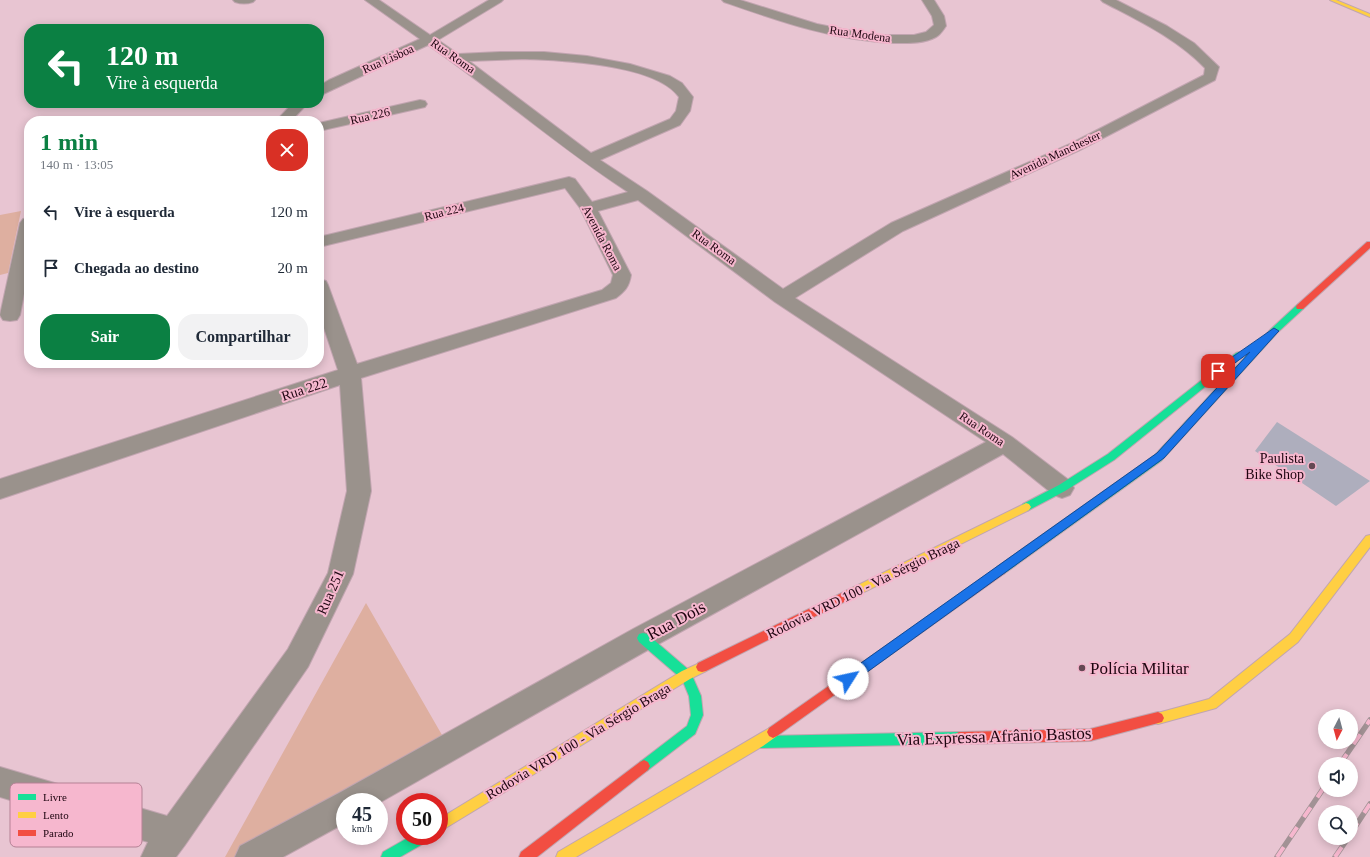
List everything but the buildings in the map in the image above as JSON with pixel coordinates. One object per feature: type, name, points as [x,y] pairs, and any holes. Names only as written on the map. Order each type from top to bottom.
[{"type":"main road","points":[[1332,0],[1370,16]]},
{"type":"main road","name":"Rodovia VRD 100 - Via Sérgio Braga","points":[[563,857],[759,742],[1161,456],[1274,331],[1370,244]]},
{"type":"main road","name":"Rodovia VRD 100 - Via Sérgio Braga","points":[[448,820],[686,675],[993,524],[1062,488],[1111,457],[1229,362],[1274,331]]},
{"type":"main road","name":"Via Expressa Afrânio Bastos","points":[[759,742],[1090,735],[1212,704],[1294,638],[1370,539]]},
{"type":"main road","points":[[526,857],[691,730],[697,715],[696,696],[686,675],[643,638]]},
{"type":"main road","points":[[388,857],[408,845]]},
{"type":"street","points":[[239,0],[249,0]]},
{"type":"street","name":"Rua Roma","points":[[370,0],[431,39],[589,159],[641,194],[782,298],[1004,443],[1062,488]]},
{"type":"street","name":"Rua Lisboa","points":[[324,89],[334,83],[431,39],[497,0]]},
{"type":"street","name":"Rua Modena","points":[[728,0],[843,34],[882,39],[915,39],[933,34],[940,26],[938,16],[928,0]]},
{"type":"street","name":"Avenida Manchester","points":[[782,298],[897,227],[1075,147],[1210,77],[1212,67],[1200,53],[1160,28],[1107,0]]},
{"type":"street","points":[[456,58],[495,55],[524,55],[562,57],[594,61],[657,74],[677,85],[686,97],[683,111],[675,122],[589,159]]},
{"type":"street","name":"Rua 226","points":[[324,126],[420,104]]},
{"type":"street","points":[[288,116],[296,108]]},
{"type":"street","name":"Avenida Roma","points":[[569,182],[588,208],[622,275],[620,285],[609,294]]},
{"type":"street","name":"Rua 224","points":[[324,241],[569,182]]},
{"type":"street","points":[[588,208],[641,194]]},
{"type":"street","points":[[24,243],[5,317],[24,312]]},
{"type":"street","name":"Rua 222","points":[[0,489],[350,374],[609,294]]},
{"type":"street","name":"Rua 251","points":[[165,846],[298,658],[340,574],[359,490],[350,374],[324,299]]},
{"type":"street","name":"Rua Dois","points":[[367,793],[643,638],[1004,443]]},
{"type":"street","points":[[0,782],[10,786]]},
{"type":"street","points":[[250,857],[336,811]]},
{"type":"street","points":[[142,837],[165,846]]},
{"type":"shaded area","points":[[21,211],[8,273],[0,275],[0,215]]},
{"type":"shaded area","points":[[366,603],[442,735],[385,780],[360,793],[336,793],[336,806],[239,857],[225,857]]},
{"type":"railway","points":[[1345,757],[1370,720]]},
{"type":"railway","points":[[1277,857],[1318,796]]},
{"type":"railway","points":[[1358,822],[1370,804]]},
{"type":"railway","points":[[1335,857],[1343,845]]},
{"type":"traffic: fast","points":[[1001,570],[1158,458],[1274,331],[1300,307]]},
{"type":"traffic: fast","points":[[1026,507],[1062,488],[1111,457],[1239,355]]},
{"type":"traffic: fast","points":[[643,638],[686,675],[695,696],[697,715],[691,730],[644,766]]},
{"type":"traffic: fast","points":[[759,742],[959,738]]},
{"type":"traffic: fast","points":[[388,857],[408,845]]},
{"type":"traffic: slow","points":[[1332,0],[1370,16]]},
{"type":"traffic: slow","points":[[850,594],[1026,507]]},
{"type":"traffic: slow","points":[[1158,718],[1212,704],[1294,638],[1370,539]]},
{"type":"traffic: slow","points":[[448,820],[686,675],[702,667]]},
{"type":"traffic: slow","points":[[563,857],[759,742],[773,732]]},
{"type":"traffic: jam","points":[[1300,307],[1370,244]]},
{"type":"traffic: jam","points":[[773,732],[1001,570]]},
{"type":"traffic: jam","points":[[702,667],[850,594]]},
{"type":"traffic: jam","points":[[959,738],[1090,735],[1158,718]]},
{"type":"traffic: jam","points":[[526,857],[644,766]]},
{"type":"place","name":"Paulista Bike Shop","points":[[1312,466]]},
{"type":"place","name":"Polícia Militar","points":[[1082,668]]},
{"type":"route","points":[[848,679],[1161,456],[1274,331],[1218,371]]}]
